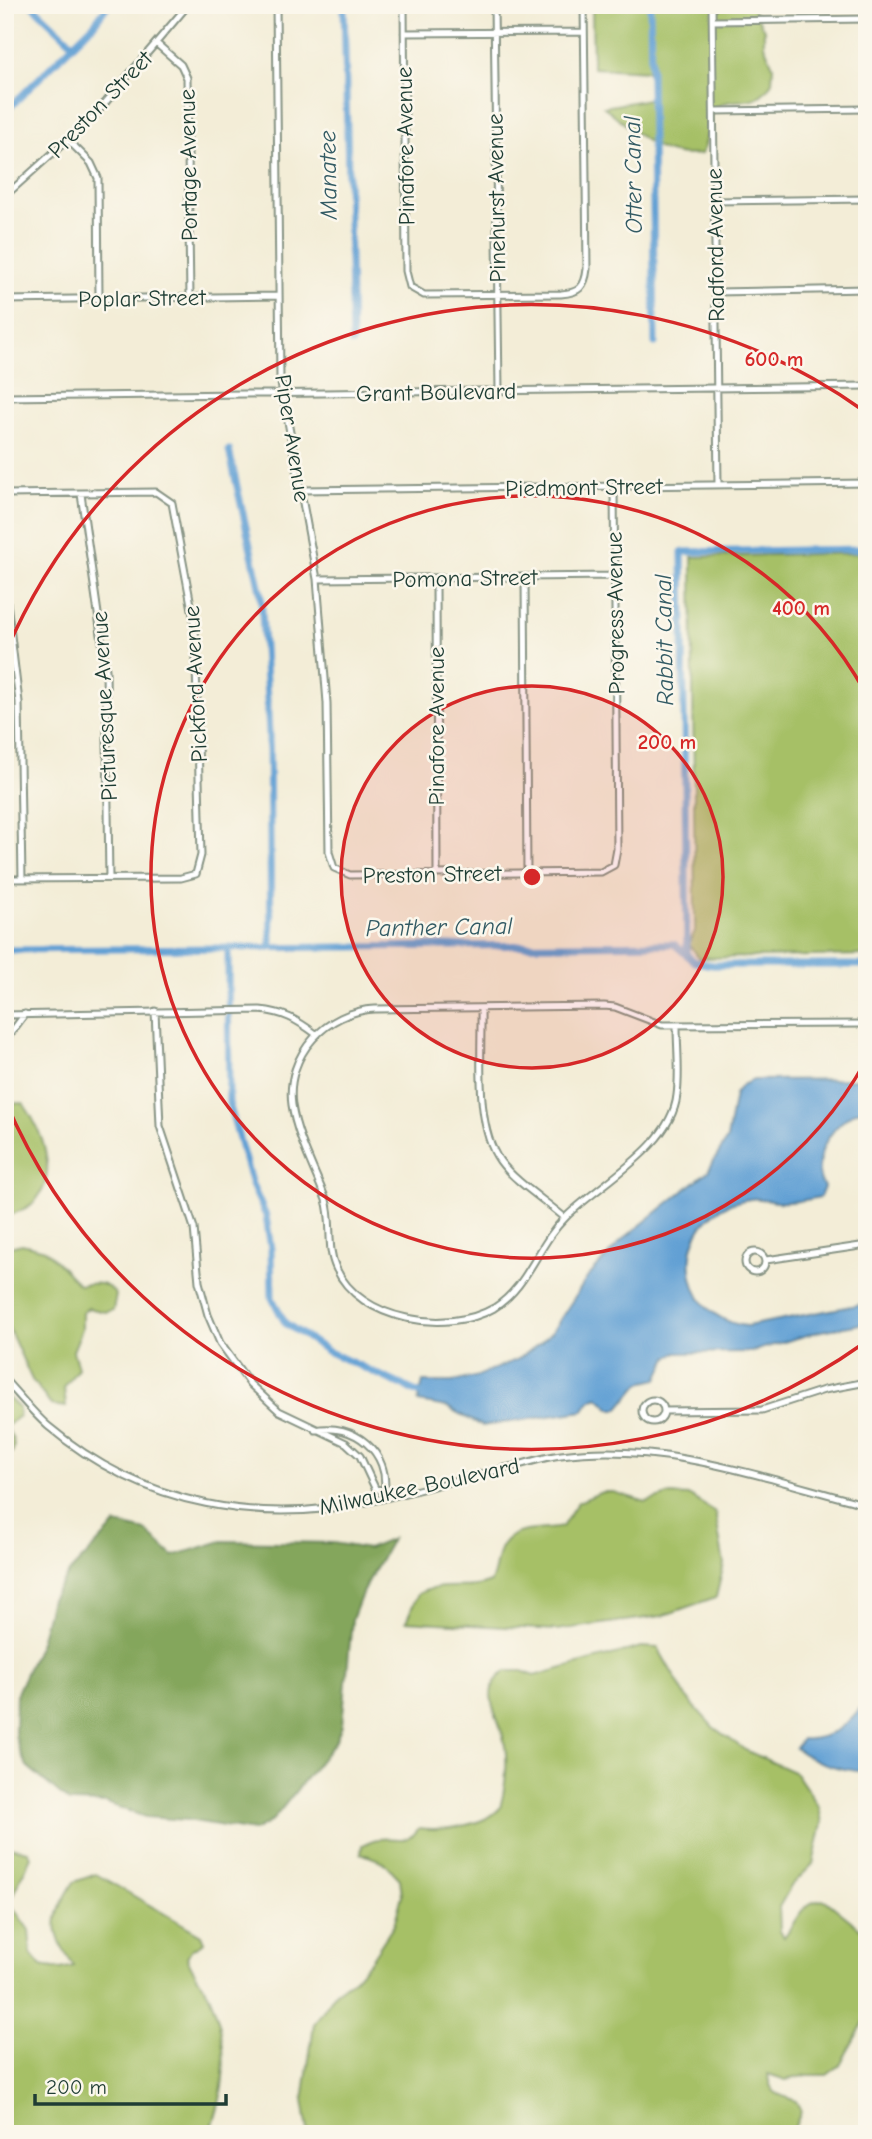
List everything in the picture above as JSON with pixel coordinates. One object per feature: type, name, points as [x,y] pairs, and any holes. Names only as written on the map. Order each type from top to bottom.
[{"type":"street","name":"Preston Street","points":[[5,196],[69,141],[157,44],[188,5]]},
{"type":"street","name":"Piper Avenue","points":[[276,5],[278,296],[282,393],[317,579],[327,703],[329,852],[334,868]]},
{"type":"street","name":"Pinafore Avenue","points":[[404,5],[406,271],[410,287],[424,295],[497,295]]},
{"type":"street","name":"Pinehurst Avenue","points":[[494,5],[499,391]]},
{"type":"street","points":[[497,295],[568,293],[583,287],[587,269],[584,5]]},
{"type":"street","name":"Radford Avenue","points":[[712,5],[718,485]]},
{"type":"street","points":[[712,21],[867,19]]},
{"type":"street","points":[[404,33],[584,32]]},
{"type":"street","name":"Portage Avenue","points":[[157,44],[181,65],[187,78],[190,298]]},
{"type":"street","points":[[714,111],[867,108]]},
{"type":"street","points":[[69,141],[91,163],[98,178],[99,298]]},
{"type":"street","points":[[715,201],[867,199]]},
{"type":"street","points":[[716,292],[867,289]]},
{"type":"street","name":"Poplar Street","points":[[5,300],[278,296]]},
{"type":"street","name":"Grant Boulevard","points":[[5,397],[867,386]]},
{"type":"street","name":"Piedmont Street","points":[[301,491],[867,483]]},
{"type":"street","name":"Progress Avenue","points":[[614,487],[617,849],[614,865]]},
{"type":"street","name":"Pickford Avenue","points":[[81,494],[149,491],[167,497],[177,520],[195,626],[201,855],[195,874],[181,878],[109,878]]},
{"type":"street","points":[[5,494],[81,494]]},
{"type":"street","name":"Picturesque Avenue","points":[[81,494],[106,670],[109,878]]},
{"type":"street","name":"Pomona Street","points":[[317,579],[614,576]]},
{"type":"street","points":[[525,578],[527,873]]},
{"type":"street","name":"Pinafore Avenue","points":[[436,579],[437,874]]},
{"type":"street","points":[[5,586],[19,702],[22,879]]},
{"type":"street","name":"Preston Street","points":[[334,868],[350,875],[601,872],[614,865]]},
{"type":"street","points":[[5,879],[109,878]]},
{"type":"street","points":[[677,1026],[677,1094],[665,1129],[565,1218],[551,1235],[522,1283],[497,1306],[473,1317],[444,1323],[412,1320],[352,1292],[333,1260],[327,1203],[292,1102],[295,1070],[316,1034],[359,1010],[604,1006],[615,1007],[662,1025],[867,1024]]},
{"type":"street","points":[[481,1008],[484,1119],[489,1139],[500,1161],[565,1218]]},
{"type":"street","points":[[155,1012],[160,1126],[194,1228],[198,1273],[208,1315],[220,1342],[250,1384],[279,1411],[346,1443],[360,1456],[375,1488],[385,1495]]},
{"type":"street","points":[[5,1015],[281,1012],[316,1034]]},
{"type":"street","points":[[5,1041],[25,1014]]},
{"type":"street","points":[[766,1260],[867,1245]]},
{"type":"street","name":"Milwaukee Boulevard","points":[[5,1380],[48,1426],[94,1459],[154,1489],[228,1510],[306,1511],[560,1455],[619,1452],[688,1457],[867,1505]]},
{"type":"street","points":[[664,1410],[762,1410],[824,1390],[867,1382]]},
{"type":"street","points":[[652,1400],[659,1402],[664,1410],[660,1420],[653,1423],[646,1420],[642,1413],[643,1406],[652,1400]]},
{"type":"street","points":[[315,1430],[341,1428],[357,1434],[370,1447],[386,1476],[385,1495]]},
{"type":"street","points":[[360,1456],[370,1447]]},
{"type":"green space","points":[[592,5],[751,5],[764,30],[764,45],[773,66],[772,82],[759,96],[722,104],[711,113],[706,143],[701,154],[685,155],[658,148],[604,107],[649,99],[649,71],[593,68]]},
{"type":"green space","points":[[867,553],[867,955],[699,958],[689,944],[695,931],[692,557]]},
{"type":"green space","points":[[23,1103],[42,1139],[46,1153],[46,1180],[33,1203],[5,1219],[5,1104]]},
{"type":"green space","points":[[22,1244],[45,1250],[79,1285],[104,1285],[116,1295],[113,1310],[105,1312],[88,1308],[82,1313],[82,1329],[73,1351],[78,1368],[64,1388],[66,1407],[51,1405],[32,1380],[5,1320],[5,1248]]},
{"type":"green space","points":[[5,1395],[19,1408],[19,1416],[6,1427],[14,1445],[12,1453],[5,1461]]},
{"type":"green space","points":[[602,1492],[613,1492],[646,1502],[668,1495],[690,1496],[715,1512],[724,1564],[716,1597],[662,1616],[556,1630],[406,1621],[418,1594],[436,1588],[491,1582],[500,1549],[511,1536],[527,1531],[562,1527],[578,1502]]},
{"type":"green space","points":[[116,1524],[146,1531],[173,1556],[222,1541],[333,1543],[368,1549],[392,1539],[363,1591],[352,1620],[342,1725],[335,1742],[272,1821],[254,1831],[187,1820],[145,1817],[107,1803],[69,1802],[27,1766],[20,1752],[15,1735],[16,1695],[40,1642],[51,1599],[70,1572]]},
{"type":"green space","points":[[641,1647],[658,1648],[686,1697],[713,1727],[745,1750],[796,1773],[819,1807],[822,1823],[813,1864],[791,1886],[779,1907],[780,1931],[784,1937],[805,1907],[825,1900],[867,1934],[867,2017],[839,2066],[827,2075],[807,2075],[786,2080],[768,2074],[773,2090],[796,2101],[801,2111],[792,2134],[319,2134],[308,2131],[303,2100],[314,2024],[336,1992],[355,1978],[371,1960],[394,1925],[402,1895],[400,1879],[384,1862],[361,1853],[362,1845],[377,1839],[406,1839],[419,1828],[450,1828],[474,1823],[500,1808],[506,1754],[491,1694],[493,1686],[506,1671],[522,1671],[534,1676]]},
{"type":"green space","points":[[5,1846],[28,1851],[31,1857],[9,1902],[29,1930],[31,1954],[41,1966],[61,1969],[74,1966],[57,1934],[58,1915],[74,1882],[96,1874],[201,1935],[204,1942],[191,1950],[187,1957],[216,2012],[224,2064],[220,2100],[209,2134],[5,2134]]},
{"type":"water","points":[[867,1079],[867,1108],[856,1112],[836,1128],[822,1151],[819,1176],[824,1187],[820,1197],[782,1202],[753,1199],[733,1203],[708,1219],[693,1244],[691,1258],[696,1290],[704,1304],[731,1322],[747,1326],[867,1303],[867,1323],[821,1331],[750,1352],[676,1353],[668,1357],[658,1379],[640,1383],[618,1409],[611,1409],[598,1397],[590,1401],[583,1411],[482,1426],[447,1407],[418,1402],[423,1382],[452,1382],[478,1376],[518,1359],[552,1332],[587,1278],[622,1240],[708,1171],[727,1139],[735,1094],[742,1085],[753,1080]]},
{"type":"water","points":[[867,1699],[867,1772],[829,1765],[795,1748],[802,1739],[822,1737],[839,1728]]},
{"type":"waterway","points":[[32,5],[73,44]]},
{"type":"waterway","points":[[5,112],[94,24],[108,5]]},
{"type":"waterway","name":"Manatee","points":[[344,5],[352,343]]},
{"type":"waterway","name":"Otter Canal","points":[[650,5],[655,343]]},
{"type":"waterway","points":[[229,450],[261,595],[269,733],[271,947]]},
{"type":"waterway","name":"Rabbit Canal","points":[[687,954],[682,552],[867,549]]},
{"type":"waterway","name":"Panther Canal","points":[[5,950],[674,944],[695,962],[713,965],[867,965]]},
{"type":"waterway","points":[[228,948],[229,1103],[252,1185],[266,1216],[271,1249],[272,1298],[285,1323],[327,1351],[421,1394],[427,1393]]}]
